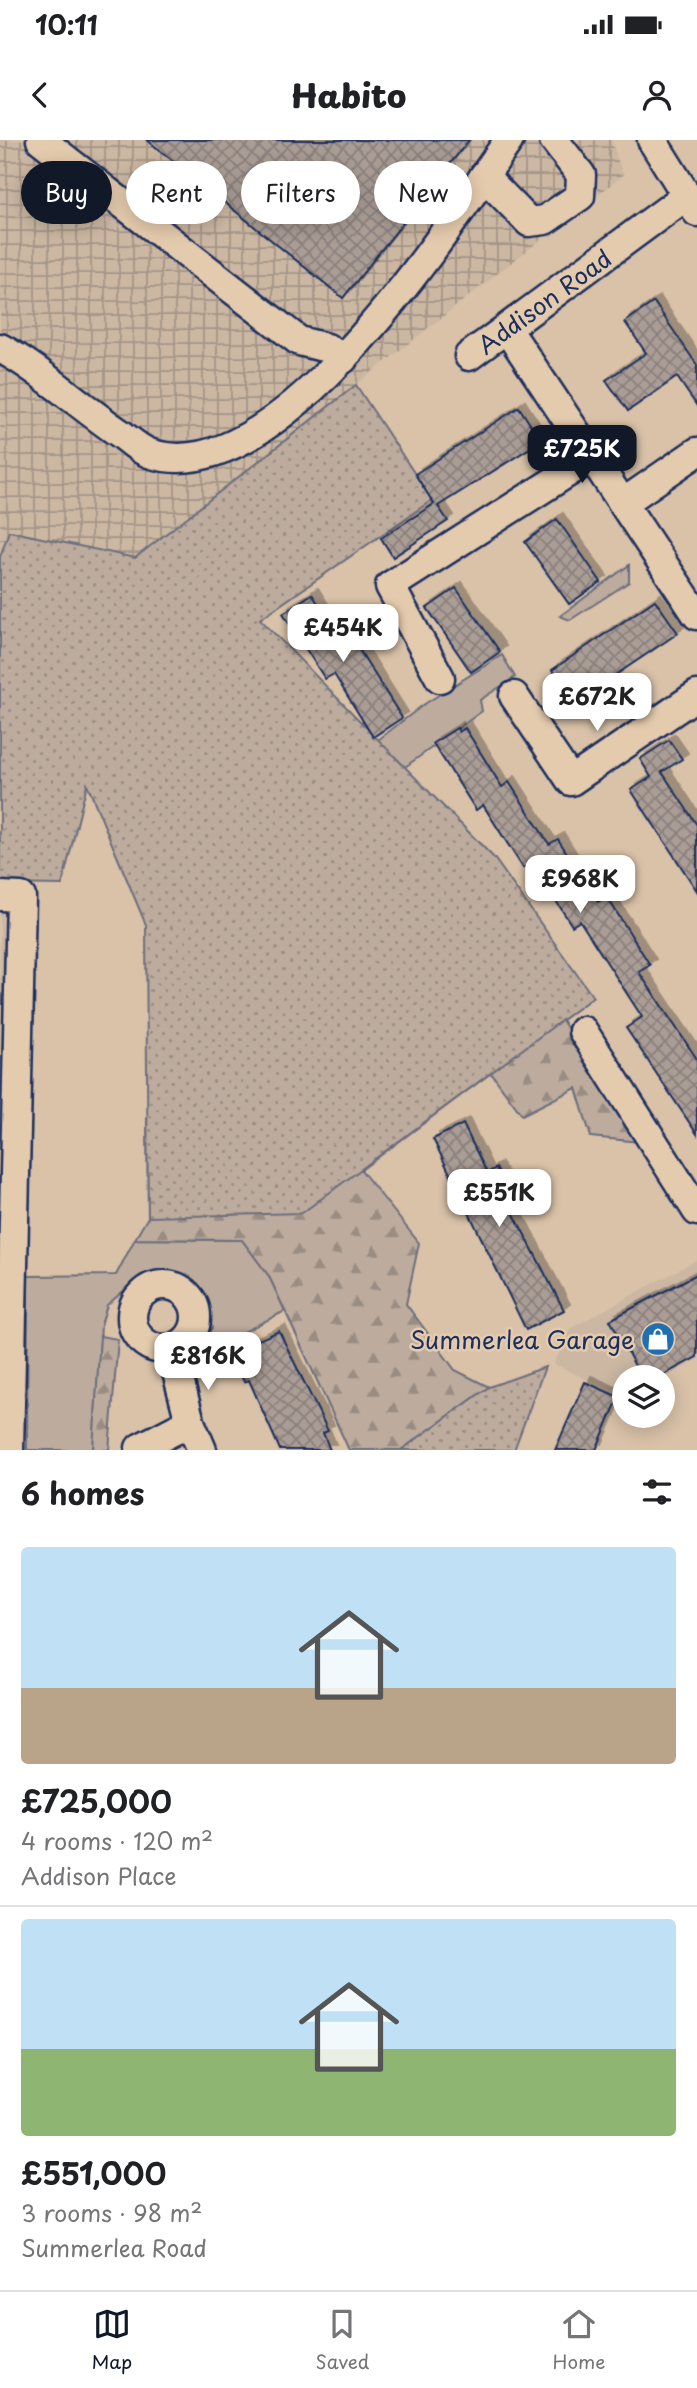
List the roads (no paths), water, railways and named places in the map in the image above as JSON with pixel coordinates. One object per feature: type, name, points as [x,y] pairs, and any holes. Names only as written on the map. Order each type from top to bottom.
[{"type":"street","points":[[41,140],[299,341],[327,348],[343,359]]},
{"type":"street","points":[[0,348],[150,454],[189,460],[236,445],[285,410],[343,359],[418,270],[509,140]]},
{"type":"street","points":[[484,176],[529,222],[545,220],[580,196],[581,175],[554,140]]},
{"type":"street","points":[[652,140],[692,204]]},
{"type":"street","name":"Addison Road","points":[[469,356],[692,204]]},
{"type":"street","points":[[507,330],[697,615]]},
{"type":"street","points":[[624,503],[697,452]]},
{"type":"street","points":[[440,678],[390,586],[592,457]]},
{"type":"street","points":[[514,696],[571,781],[697,695]]},
{"type":"street","points":[[0,896],[21,897],[9,1450]]},
{"type":"street","points":[[583,1031],[697,1211]]},
{"type":"street","points":[[172,1349],[190,1422],[202,1450]]},
{"type":"street","points":[[140,1448],[190,1422]]},
{"type":"place","name":"Summerlea Garage","points":[[658,1339]]}]
